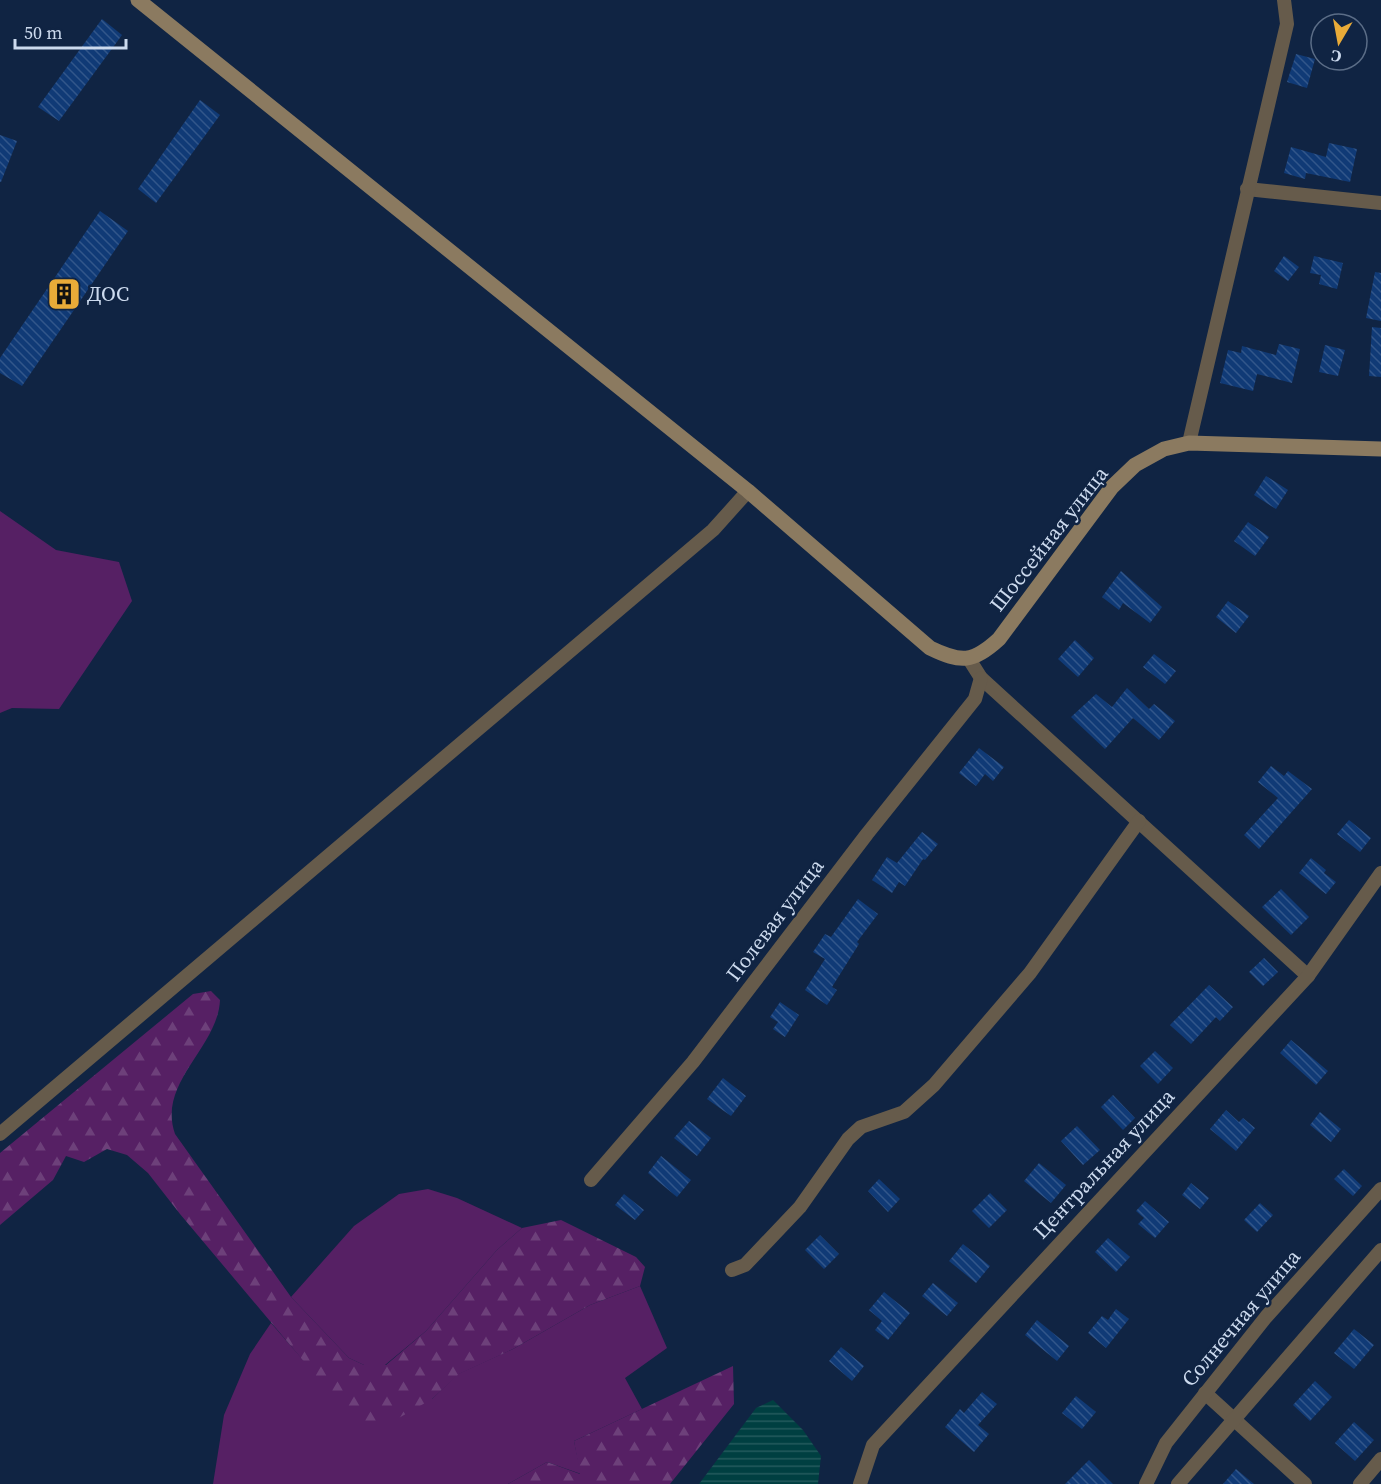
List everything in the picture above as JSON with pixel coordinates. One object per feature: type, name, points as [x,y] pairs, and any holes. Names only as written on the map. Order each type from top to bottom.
[{"type":"main road","points":[[138,0],[748,491],[930,648],[951,658],[969,659]]},
{"type":"main road","name":"Шоссейная улица","points":[[969,659],[984,653],[999,639],[1112,487],[1135,465],[1164,449],[1189,442],[1381,448]]},
{"type":"street","points":[[1189,442],[1287,24],[1284,0]]},
{"type":"street","points":[[1247,189],[1381,204]]},
{"type":"street","points":[[0,1134],[713,530],[748,491]]},
{"type":"street","points":[[969,659],[981,678],[1308,976]]},
{"type":"street","name":"Полевая улица","points":[[591,1180],[693,1062],[867,834],[975,699],[981,678]]},
{"type":"street","points":[[732,1270],[745,1265],[800,1207],[848,1139],[861,1127],[904,1112],[934,1085],[1030,973],[1139,821]]},
{"type":"street","name":"Центральная улица","points":[[860,1484],[873,1444],[1308,976],[1381,873]]},
{"type":"street","name":"Солнечная улица","points":[[1146,1484],[1166,1443],[1205,1393],[1266,1317],[1381,1189]]},
{"type":"street","points":[[1178,1484],[1381,1250]]},
{"type":"street","points":[[1205,1393],[1305,1484]]},
{"type":"street","points":[[1360,1484],[1381,1459]]},
{"type":"green space","points":[[0,511],[56,550],[119,562],[132,601],[59,709],[12,708],[0,713]]},
{"type":"green space","points":[[211,991],[220,1000],[217,1017],[174,1098],[172,1115],[175,1134],[291,1297],[349,1358],[364,1365],[386,1365],[426,1331],[497,1250],[522,1228],[561,1220],[636,1257],[645,1267],[640,1286],[590,1305],[513,1349],[459,1374],[432,1399],[383,1427],[368,1427],[348,1414],[148,1173],[127,1155],[107,1149],[84,1162],[66,1156],[53,1180],[0,1225],[0,1153],[193,994]]},
{"type":"green space","points":[[428,1189],[457,1198],[522,1228],[497,1250],[426,1331],[385,1365],[364,1365],[349,1358],[291,1297],[354,1226],[399,1194]]},
{"type":"green space","points":[[640,1286],[667,1348],[625,1378],[642,1409],[574,1441],[581,1474],[547,1462],[508,1484],[213,1484],[224,1415],[250,1354],[271,1323],[304,1361],[432,1399],[458,1374],[513,1349],[590,1305]]},
{"type":"green space","points":[[733,1366],[734,1404],[670,1484],[508,1484],[547,1462],[580,1474],[574,1441]]},
{"type":"shaded area","points":[[773,1400],[803,1430],[821,1456],[818,1484],[699,1484],[756,1408]]},
{"type":"building","points":[[102,19],[122,35],[59,121],[38,107]]},
{"type":"building","points":[[1296,54],[1309,57],[1309,72],[1311,72],[1307,88],[1287,82]]},
{"type":"building","points":[[200,100],[220,115],[156,203],[138,189]]},
{"type":"building","points":[[0,135],[17,141],[1,182],[0,182]]},
{"type":"building","points":[[1329,143],[1357,149],[1350,182],[1306,173],[1305,179],[1284,173],[1291,147],[1326,157]]},
{"type":"building","name":"ДОС","points":[[100,211],[128,231],[22,386],[0,373],[0,358]]},
{"type":"building","points":[[1284,256],[1299,267],[1288,281],[1274,271]]},
{"type":"building","points":[[1314,256],[1343,263],[1337,289],[1319,284],[1321,275],[1310,273]]},
{"type":"building","points":[[1375,272],[1381,273],[1381,321],[1366,318]]},
{"type":"building","points":[[1372,327],[1381,328],[1381,377],[1369,376]]},
{"type":"building","points":[[1279,344],[1300,349],[1292,383],[1257,374],[1253,391],[1220,383],[1228,350],[1241,353],[1242,346],[1276,355]]},
{"type":"building","points":[[1325,345],[1345,350],[1338,376],[1319,372]]},
{"type":"building","points":[[1266,476],[1288,490],[1276,509],[1254,495]]},
{"type":"building","points":[[1248,522],[1269,537],[1255,556],[1234,541]]},
{"type":"building","points":[[1121,571],[1162,607],[1150,623],[1123,603],[1119,610],[1102,597]]},
{"type":"building","points":[[1228,601],[1249,616],[1236,633],[1216,617]]},
{"type":"building","points":[[1075,640],[1094,658],[1078,677],[1058,659]]},
{"type":"building","points":[[1154,654],[1176,671],[1165,684],[1143,667]]},
{"type":"building","points":[[1127,688],[1149,709],[1154,704],[1175,721],[1159,740],[1133,718],[1105,749],[1071,717],[1096,694],[1112,707]]},
{"type":"building","points":[[979,748],[1004,767],[993,781],[985,774],[976,786],[959,773]]},
{"type":"building","points":[[1271,766],[1284,776],[1288,771],[1312,789],[1259,849],[1244,835],[1278,798],[1258,782]]},
{"type":"building","points":[[1349,820],[1371,838],[1360,852],[1337,834]]},
{"type":"building","points":[[922,832],[938,844],[925,860],[923,859],[905,886],[899,882],[892,893],[872,880],[887,857],[897,863]]},
{"type":"building","points":[[1311,858],[1326,870],[1324,873],[1336,882],[1326,894],[1299,873]]},
{"type":"building","points":[[1281,889],[1309,917],[1291,935],[1262,907]]},
{"type":"building","points":[[858,899],[878,914],[857,942],[859,944],[832,987],[837,990],[827,1005],[805,990],[825,959],[813,952],[825,934],[831,937]]},
{"type":"building","points":[[1264,958],[1278,972],[1263,986],[1249,972]]},
{"type":"building","points":[[1209,985],[1233,1007],[1220,1021],[1216,1017],[1191,1044],[1170,1025]]},
{"type":"building","points":[[780,1002],[799,1015],[785,1037],[773,1029],[778,1022],[770,1017]]},
{"type":"building","points":[[1291,1040],[1328,1071],[1316,1085],[1280,1053]]},
{"type":"building","points":[[1155,1051],[1173,1068],[1158,1084],[1140,1066]]},
{"type":"building","points":[[723,1078],[746,1096],[731,1116],[707,1099]]},
{"type":"building","points":[[1113,1095],[1135,1118],[1123,1130],[1101,1107]]},
{"type":"building","points":[[1226,1110],[1239,1122],[1243,1118],[1255,1128],[1236,1151],[1210,1129]]},
{"type":"building","points":[[1320,1112],[1341,1129],[1331,1142],[1310,1125]]},
{"type":"building","points":[[689,1121],[711,1138],[697,1156],[674,1138]]},
{"type":"building","points":[[1077,1126],[1100,1150],[1083,1165],[1061,1141]]},
{"type":"building","points":[[661,1156],[691,1180],[677,1197],[648,1173]]},
{"type":"building","points":[[1039,1163],[1066,1185],[1051,1203],[1024,1181]]},
{"type":"building","points":[[1344,1169],[1362,1186],[1353,1196],[1334,1179]]},
{"type":"building","points":[[879,1179],[900,1199],[888,1212],[868,1191]]},
{"type":"building","points":[[1191,1183],[1209,1198],[1200,1209],[1182,1195]]},
{"type":"building","points":[[990,1193],[1007,1210],[989,1228],[972,1211]]},
{"type":"building","points":[[624,1194],[644,1210],[635,1220],[615,1205]]},
{"type":"building","points":[[1145,1201],[1169,1222],[1155,1238],[1138,1224],[1144,1218],[1136,1211]]},
{"type":"building","points":[[1260,1203],[1273,1215],[1257,1232],[1244,1220]]},
{"type":"building","points":[[820,1235],[839,1254],[824,1269],[805,1250]]},
{"type":"building","points":[[1108,1238],[1130,1257],[1116,1272],[1095,1252]]},
{"type":"building","points":[[963,1244],[990,1266],[976,1283],[949,1261]]},
{"type":"building","points":[[933,1283],[958,1303],[947,1316],[922,1296]]},
{"type":"building","points":[[884,1292],[910,1313],[888,1340],[875,1330],[882,1321],[869,1310]]},
{"type":"building","points":[[1116,1309],[1129,1319],[1106,1348],[1088,1333],[1102,1316],[1108,1320]]},
{"type":"building","points":[[1037,1320],[1069,1346],[1057,1361],[1025,1335]]},
{"type":"building","points":[[1354,1329],[1374,1345],[1354,1369],[1334,1353]]},
{"type":"building","points":[[841,1347],[864,1366],[852,1381],[829,1361]]},
{"type":"building","points":[[1315,1381],[1332,1397],[1310,1421],[1293,1405]]},
{"type":"building","points":[[982,1392],[997,1404],[978,1425],[989,1434],[974,1452],[945,1427],[960,1409],[964,1413]]},
{"type":"building","points":[[1076,1396],[1096,1412],[1082,1429],[1062,1413]]},
{"type":"building","points":[[1354,1422],[1374,1440],[1355,1461],[1335,1443]]},
{"type":"building","points":[[1089,1460],[1113,1484],[1065,1484]]},
{"type":"building","points":[[1236,1469],[1254,1484],[1223,1484]]},
{"type":"place","name":"ДОС","points":[[64,294]]}]
